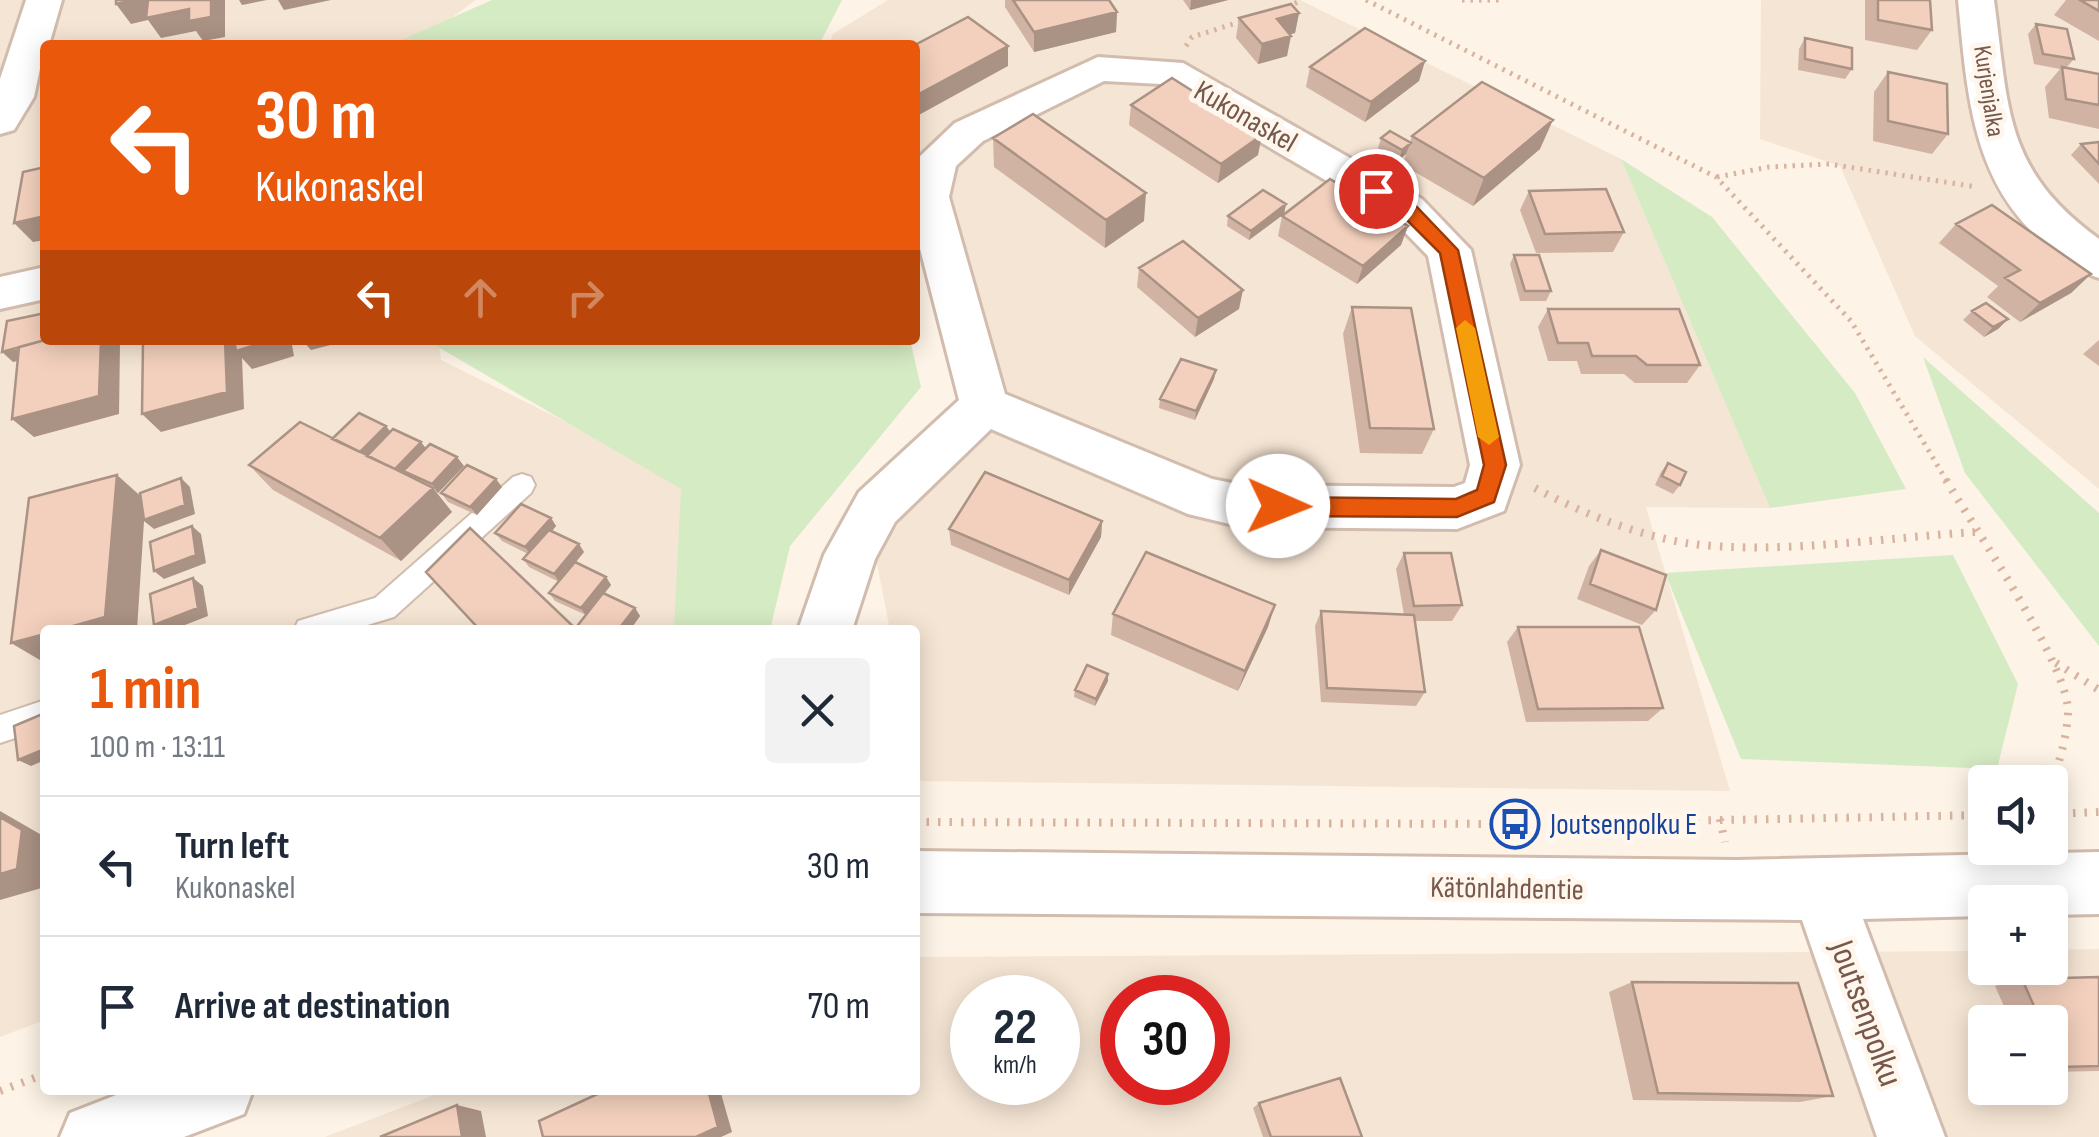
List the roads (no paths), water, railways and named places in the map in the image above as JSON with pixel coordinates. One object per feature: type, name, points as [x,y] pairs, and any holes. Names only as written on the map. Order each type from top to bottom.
[{"type":"street","points":[[0,121],[14,97],[44,0]]},
{"type":"street","name":"Kurjenjalka","points":[[1976,0],[2001,158],[2022,194],[2040,214],[2099,262]]},
{"type":"street","name":"Kukonaskel","points":[[1098,69],[1169,72],[1407,209],[1449,250],[1495,465],[1486,496],[1457,508],[1242,506],[1206,500],[984,406],[928,197],[936,161],[969,132],[1098,69]]},
{"type":"street","points":[[0,293],[40,284]]},
{"type":"street","points":[[827,625],[850,556],[876,507],[984,406]]},
{"type":"street","name":"Kätönlahdentie","points":[[920,882],[1822,890],[2099,882]]},
{"type":"street","name":"Joutsenpolku","points":[[1822,890],[1911,1137]]},
{"type":"street","points":[[94,1137],[207,1095]]},
{"type":"lane","points":[[325,625],[384,608],[522,485]]},
{"type":"lane","points":[[0,729],[40,716]]},
{"type":"place","name":"Joutsenpolku E","points":[[1515,824]]}]
